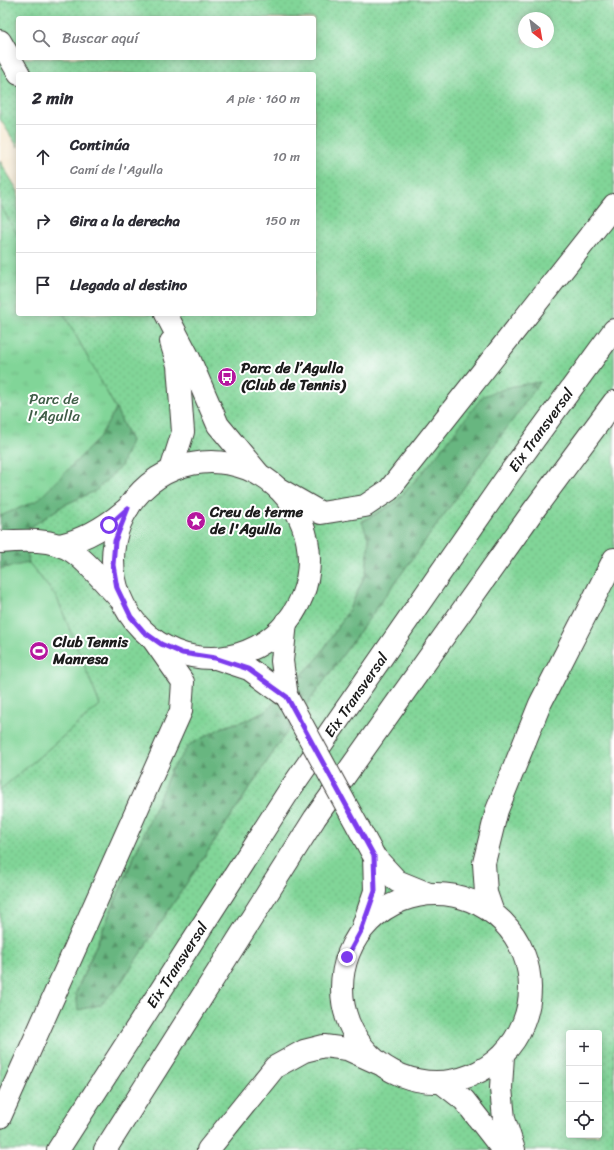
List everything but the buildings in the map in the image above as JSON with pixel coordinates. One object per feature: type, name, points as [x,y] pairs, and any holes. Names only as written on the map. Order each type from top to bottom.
[{"type":"main road","points":[[0,41],[18,72]]},
{"type":"main road","points":[[287,697],[248,669],[215,658],[182,653],[161,644],[137,624],[122,600],[114,577],[113,553],[118,529],[128,508],[135,498],[151,482],[171,470],[190,464],[209,462],[234,464],[258,474],[279,489],[321,513],[365,506],[389,490],[614,205]]},
{"type":"main road","points":[[166,316],[189,358],[218,425],[258,474]]},
{"type":"main road","points":[[166,316],[178,366],[183,432],[171,470]]},
{"type":"main road","name":"Eix Transversal","points":[[58,1150],[290,791],[509,474],[614,330]]},
{"type":"main road","points":[[105,1150],[316,818],[528,518],[614,402]]},
{"type":"main road","points":[[215,658],[249,650],[269,638],[286,622],[301,597],[306,583],[309,554],[307,540],[300,519],[289,500],[279,489]]},
{"type":"main road","points":[[0,542],[33,541],[60,545],[75,542],[109,525],[128,508]]},
{"type":"main road","points":[[60,545],[73,552],[122,600]]},
{"type":"main road","points":[[494,913],[486,893],[484,864],[497,810],[540,704],[614,559]]},
{"type":"main road","points":[[286,622],[282,661],[287,697],[374,856],[397,881],[429,894]]},
{"type":"main road","points":[[0,1117],[181,711],[183,682],[152,638]]},
{"type":"main road","points":[[374,856],[375,891],[361,931],[353,944],[343,972],[343,1000],[346,1015],[358,1041],[378,1063]]},
{"type":"main road","points":[[208,1150],[275,1067],[304,1051],[324,1046],[347,1050],[378,1063],[402,1076],[415,1080],[441,1082],[474,1074],[484,1069],[503,1055],[512,1045],[525,1021],[529,1008],[530,981],[525,955],[519,943],[504,921],[494,913],[463,897],[429,894],[415,896],[391,905],[380,912],[361,931]]},
{"type":"main road","points":[[503,1055],[501,1088],[504,1119],[514,1150]]},
{"type":"main road","points":[[441,1082],[464,1100],[504,1150]]},
{"type":"green space","points":[[0,0],[614,1],[614,1150],[386,1150],[384,1148],[381,1150],[0,1150],[0,790],[100,705],[57,598],[29,563],[23,532],[64,505],[95,491],[131,441],[116,409],[65,316],[316,316],[316,72],[16,72],[16,144],[0,119]],"holes":[[[540,382],[282,739],[118,987],[76,992],[171,770],[223,727],[250,719],[266,711],[318,658],[350,608],[366,573],[369,540],[362,521],[395,503],[428,466]]]},
{"type":"green space","points":[[0,161],[16,188],[16,233],[0,205]]},
{"type":"green space","name":"Parc de l'Agulla","points":[[0,205],[16,233],[16,316],[65,316],[116,409],[98,439],[38,500],[0,516]]},
{"type":"green space","points":[[540,382],[282,739],[118,987],[100,1005],[78,1010],[76,993],[171,770],[189,745],[223,727],[250,719],[266,711],[318,658],[350,608],[366,573],[369,540],[362,522],[395,503],[428,466],[483,396],[513,386]]},
{"type":"green space","points":[[116,409],[131,441],[121,466],[95,491],[64,505],[23,532],[29,563],[0,569],[0,516],[38,500],[98,439]]},
{"type":"green space","name":"Club Tennis Manresa","points":[[29,563],[57,598],[100,705],[0,790],[0,569]]},
{"type":"place","name":"Parc de l’Agulla (Club de Tennis)","points":[[227,377]]},
{"type":"place","name":"Creu de terme de l'Agulla","points":[[196,521]]},
{"type":"place","name":"Club Tennis Manresa","points":[[39,651]]},
{"type":"route","points":[[109,525],[128,508],[118,529],[115,541],[113,553],[114,577],[126,609],[144,632],[161,644],[182,653],[193,656],[215,658],[248,669],[287,697],[374,856],[375,891],[361,931],[347,957]]}]
